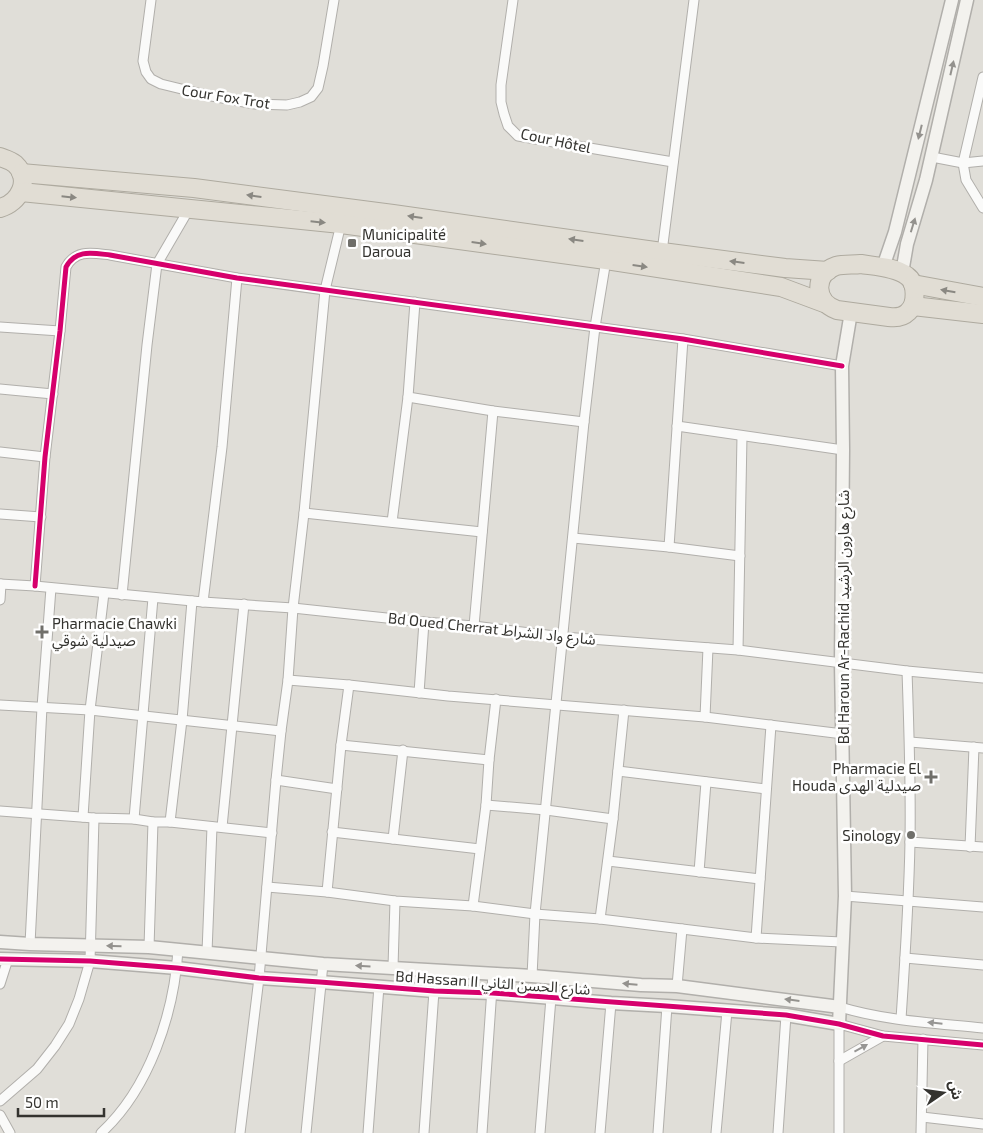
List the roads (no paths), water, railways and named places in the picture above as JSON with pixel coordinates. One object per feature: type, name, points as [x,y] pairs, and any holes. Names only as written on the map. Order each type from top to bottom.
[{"type":"highway","points":[[0,157],[9,160],[16,166],[21,173],[23,184],[21,192],[12,203],[0,208]]},
{"type":"highway","points":[[21,173],[194,188],[785,268],[828,270],[836,266],[861,264],[882,267],[908,279],[983,297]]},
{"type":"highway","points":[[21,192],[341,224],[606,260],[781,287],[824,303],[830,308],[837,310],[897,318],[908,312],[913,306],[914,299],[908,279]]},
{"type":"highway","points":[[824,303],[819,289],[820,282],[828,270]]},
{"type":"highway","points":[[913,306],[983,314]]},
{"type":"street","name":"Cour Fox Trot","points":[[151,0],[143,61],[146,72],[151,79],[161,84],[206,96],[255,104],[287,105],[311,97],[318,88],[334,0]]},
{"type":"street","name":"Cour Hôtel","points":[[513,0],[500,85],[501,102],[508,126],[518,136],[673,162]]},
{"type":"street","points":[[662,252],[694,0]]},
{"type":"street","points":[[882,267],[895,232],[952,0]]},
{"type":"street","points":[[908,279],[907,244],[932,157],[968,0]]},
{"type":"street","points":[[983,77],[963,163],[966,180],[983,208]]},
{"type":"street","points":[[915,153],[963,163],[983,160]]},
{"type":"street","points":[[909,175],[926,180]]},
{"type":"street","points":[[971,187],[983,192]]},
{"type":"street","points":[[122,595],[157,264],[188,209]]},
{"type":"street","points":[[240,1133],[259,978],[276,780],[288,680],[293,608],[325,290],[341,224]]},
{"type":"street","points":[[35,586],[45,457],[66,267],[77,255],[90,253],[237,278],[683,339],[842,366]]},
{"type":"street","points":[[532,976],[535,914],[584,422],[595,327],[606,260]]},
{"type":"street","points":[[204,602],[222,447],[237,278]]},
{"type":"street","points":[[392,522],[408,397],[415,302]]},
{"type":"street","name":"Bd Haroun Ar-Rachid شارع هارون الرشيد","points":[[839,1133],[839,1024],[845,896],[842,663],[842,366],[851,312]]},
{"type":"street","points":[[0,327],[60,331]]},
{"type":"street","points":[[669,547],[683,339]]},
{"type":"street","points":[[0,389],[53,394]]},
{"type":"street","points":[[408,397],[494,411],[584,422]]},
{"type":"street","points":[[474,626],[494,411]]},
{"type":"street","points":[[677,426],[843,450]]},
{"type":"street","points":[[738,650],[742,436]]},
{"type":"street","points":[[0,452],[45,457]]},
{"type":"street","points":[[304,513],[482,532]]},
{"type":"street","points":[[0,514],[40,517]]},
{"type":"street","points":[[573,538],[740,556]]},
{"type":"street","points":[[0,600],[1,584]]},
{"type":"street","name":"Bd Oued Cherrat شارع واد الشراط","points":[[1,584],[153,598],[293,608],[563,637],[738,650],[907,671],[983,678]]},
{"type":"street","points":[[30,944],[42,707],[51,588]]},
{"type":"street","points":[[82,817],[90,710],[104,593]]},
{"type":"street","points":[[134,819],[153,598]]},
{"type":"street","points":[[170,822],[182,720],[192,601]]},
{"type":"street","points":[[207,952],[217,827],[231,726],[244,604]]},
{"type":"street","points":[[418,692],[424,622]]},
{"type":"street","points":[[705,717],[708,648]]},
{"type":"street","points":[[901,1019],[906,958],[910,842],[910,742],[907,671]]},
{"type":"street","points":[[288,680],[705,717],[843,734]]},
{"type":"street","points":[[327,892],[341,745],[349,685]]},
{"type":"street","points":[[473,906],[486,805],[496,699]]},
{"type":"street","points":[[0,704],[143,715],[281,731]]},
{"type":"street","points":[[600,919],[614,819],[624,710]]},
{"type":"street","points":[[756,938],[771,725]]},
{"type":"street","points":[[910,742],[979,747],[970,847]]},
{"type":"street","points":[[341,745],[489,760]]},
{"type":"street","points":[[393,838],[403,750]]},
{"type":"street","points":[[618,771],[766,789]]},
{"type":"street","points":[[276,780],[337,789]]},
{"type":"street","points":[[699,872],[706,782]]},
{"type":"street","points":[[486,805],[546,810],[614,819]]},
{"type":"street","points":[[0,811],[134,819],[272,833]]},
{"type":"street","points":[[0,1101],[37,1068],[55,1046],[68,1024],[79,999],[90,961],[94,818]]},
{"type":"street","points":[[149,947],[153,822]]},
{"type":"street","points":[[332,832],[480,849]]},
{"type":"street","points":[[910,842],[983,847]]},
{"type":"street","points":[[608,861],[760,879]]},
{"type":"street","points":[[267,887],[327,892],[395,901],[473,906],[535,914],[600,919],[756,938],[842,942]]},
{"type":"street","points":[[845,896],[983,907]]},
{"type":"street","points":[[393,967],[395,901]]},
{"type":"street","points":[[677,986],[682,930]]},
{"type":"street","name":"Bd Hassan II شارع الحسن الثاني","points":[[0,942],[149,947],[323,964],[677,986],[840,1007],[861,1013],[901,1019],[983,1028]]},
{"type":"street","points":[[101,1133],[126,1105],[146,1073],[164,1027],[177,968],[178,950]]},
{"type":"street","points":[[906,958],[983,965]]},
{"type":"street","points":[[0,984],[4,959]]},
{"type":"street","name":"Bd Hassan II شارع الحسن الثاني","points":[[4,959],[90,961],[177,968],[259,978],[434,991],[492,992],[786,1015],[839,1024],[883,1036],[983,1045]]},
{"type":"street","points":[[306,1133],[323,964]]},
{"type":"street","points":[[424,1133],[434,971]]},
{"type":"street","points":[[482,1133],[493,974]]},
{"type":"street","points":[[368,1133],[380,986]]},
{"type":"street","points":[[540,1133],[551,998]]},
{"type":"street","points":[[600,1133],[611,1002]]},
{"type":"street","points":[[658,1133],[667,1006]]},
{"type":"street","points":[[716,1133],[727,1011]]},
{"type":"street","points":[[778,1133],[786,1015]]},
{"type":"street","points":[[839,1062],[883,1036]]},
{"type":"street","points":[[921,1133],[924,1039]]},
{"type":"street","points":[[0,1115],[6,1129]]},
{"type":"street","points":[[922,1117],[983,1124]]},
{"type":"place","name":"Municipalité Daroua","points":[[352,243]]},
{"type":"place","name":"Pharmacie Chawki صيدلية شوقي","points":[[42,632]]},
{"type":"place","name":"Pharmacie El Houda صيدلية الهدى","points":[[931,777]]},
{"type":"place","name":"Sinology","points":[[911,835]]}]
